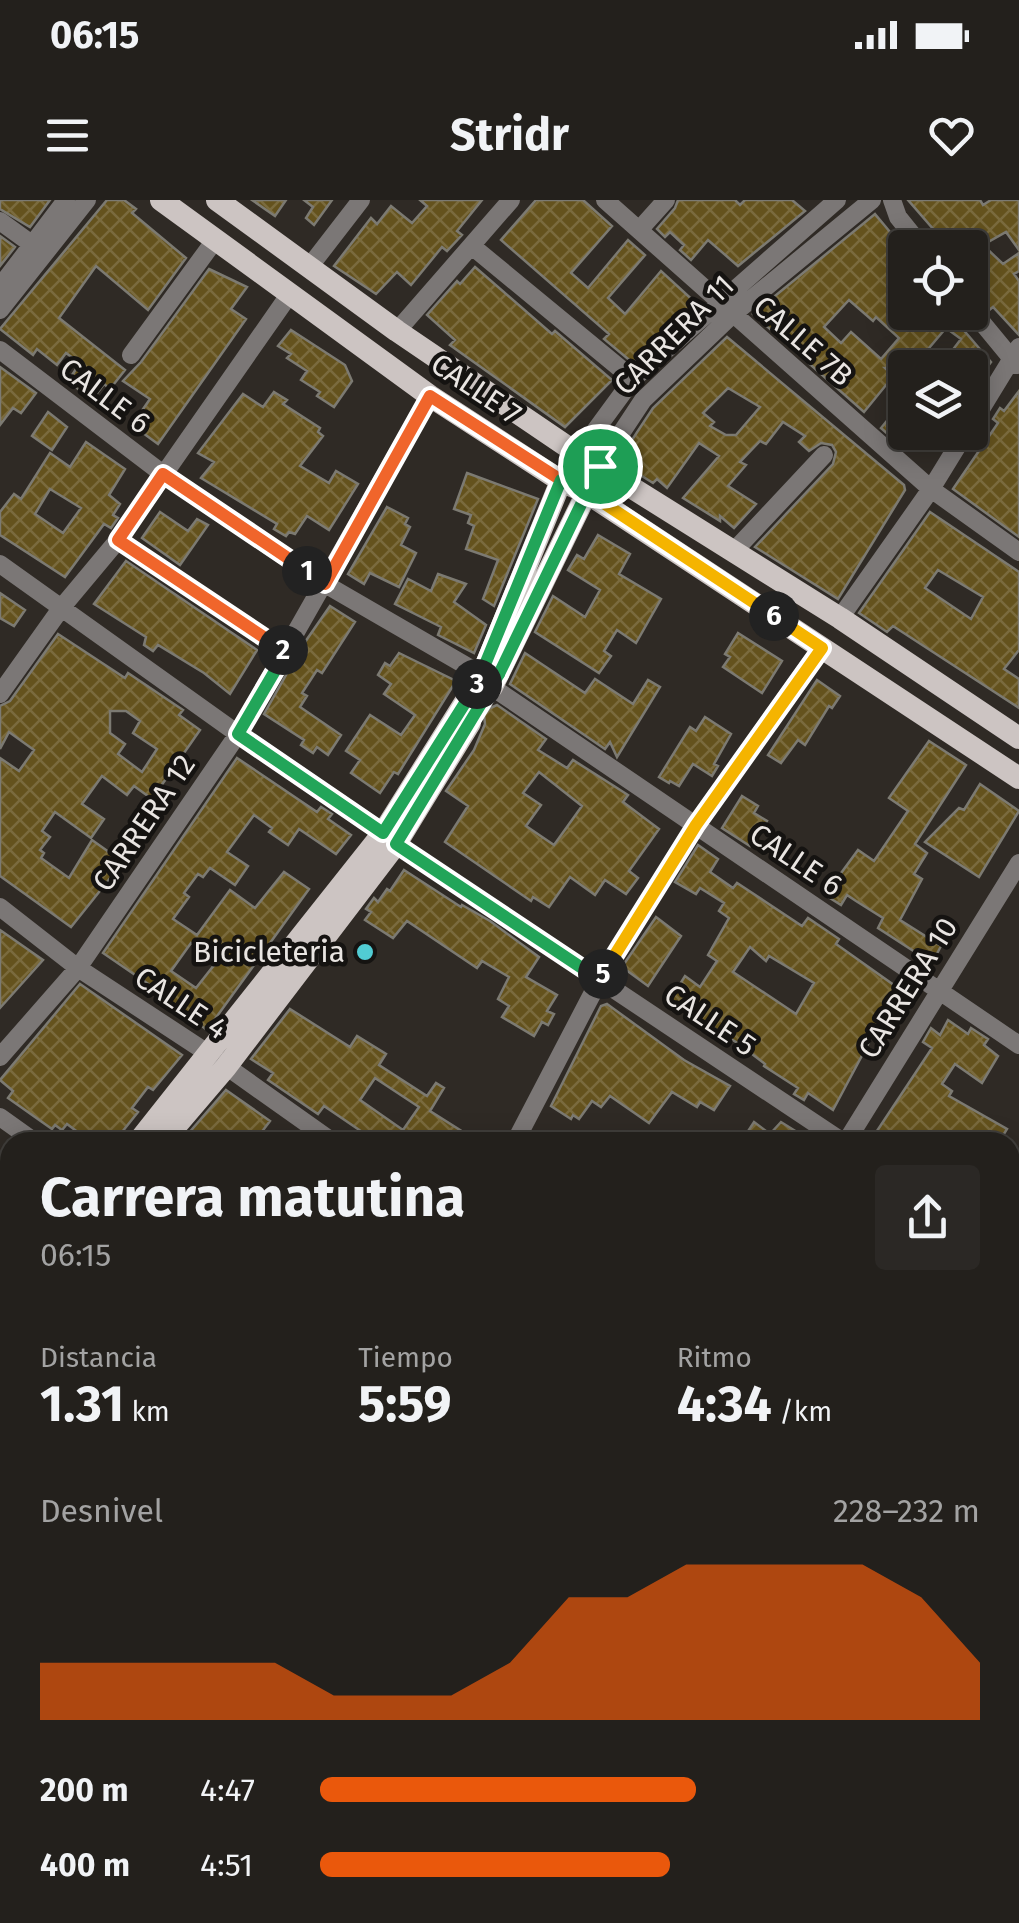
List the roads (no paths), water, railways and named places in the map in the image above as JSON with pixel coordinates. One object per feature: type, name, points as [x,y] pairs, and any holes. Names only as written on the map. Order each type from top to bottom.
[{"type":"main road","name":"CALLE 7","points":[[161,200],[430,396],[561,480],[587,492],[1019,778]]},
{"type":"main road","name":"CALLE 7","points":[[216,200],[578,454],[840,618],[1019,738]]},
{"type":"main road","name":"CARRERA 11","points":[[487,681],[561,480],[578,454]]},
{"type":"main road","name":"CARRERA 11","points":[[169,1132],[218,1060],[390,838],[487,681],[600,466]]},
{"type":"main road","name":"CARRERA 11","points":[[148,1132],[218,1060]]},
{"type":"street","points":[[0,287],[66,200]]},
{"type":"street","points":[[0,310],[87,200]]},
{"type":"street","points":[[310,266],[360,200]]},
{"type":"street","points":[[397,330],[511,200]]},
{"type":"street","name":"CALLE 7B","points":[[605,200],[931,489],[1019,552]]},
{"type":"street","points":[[640,229],[666,200]]},
{"type":"street","name":"CARRERA 11","points":[[578,454],[633,379],[837,200]]},
{"type":"street","name":"CARRERA 11","points":[[600,466],[643,400],[732,315],[872,200]]},
{"type":"street","points":[[892,200],[909,230]]},
{"type":"street","points":[[0,220],[33,245]]},
{"type":"street","points":[[131,355],[214,240]]},
{"type":"street","points":[[473,247],[633,379]]},
{"type":"street","points":[[0,694],[62,606],[118,540],[289,295]]},
{"type":"street","points":[[988,328],[1016,358],[988,400]]},
{"type":"street","name":"CALLE 6","points":[[0,350],[163,474],[325,584],[487,681],[1019,1045]]},
{"type":"street","name":"CARRERA 12","points":[[0,1057],[78,968],[238,734],[430,396]]},
{"type":"street","points":[[840,618],[955,450]]},
{"type":"street","points":[[734,551],[824,455]]},
{"type":"street","points":[[118,540],[286,652]]},
{"type":"street","name":"CALLE 5","points":[[0,564],[238,734],[829,1132]]},
{"type":"street","points":[[520,1132],[600,980],[696,825],[822,648]]},
{"type":"street","name":"CARRERA 10","points":[[850,1132],[1019,863]]},
{"type":"street","name":"CALLE 4","points":[[0,906],[78,968],[319,1132]]},
{"type":"street","points":[[0,1117],[20,1132]]},
{"type":"place","name":"Bicicleteria","points":[[365,952]]}]
